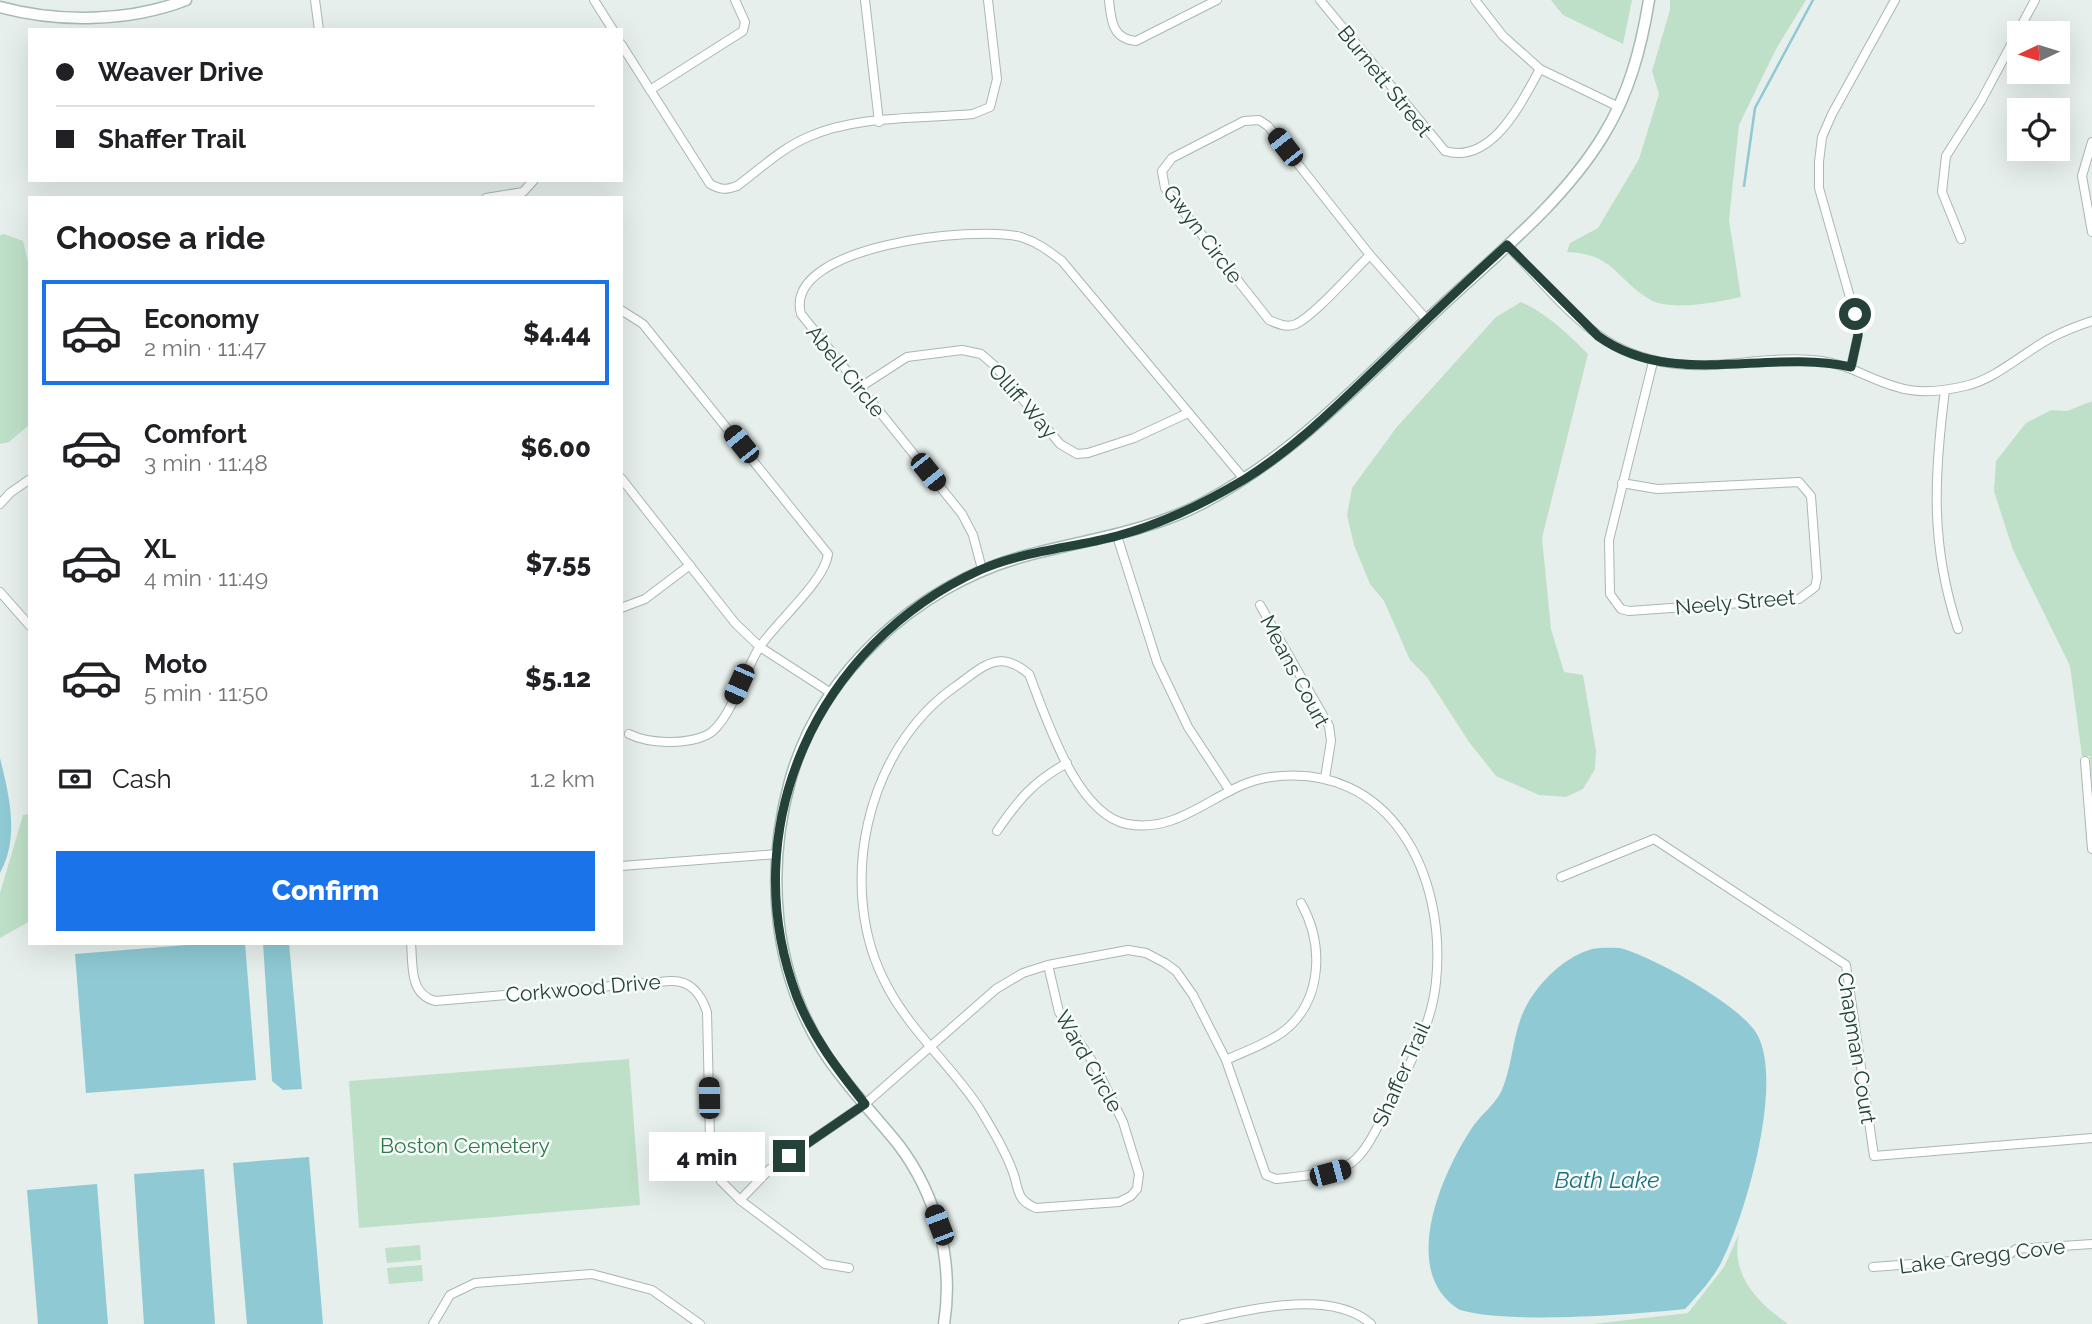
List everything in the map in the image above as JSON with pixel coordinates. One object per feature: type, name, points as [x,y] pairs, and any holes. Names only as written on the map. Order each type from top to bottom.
[{"type":"street","points":[[0,7],[38,15],[110,16],[151,10],[187,0]]},
{"type":"street","points":[[315,0],[318,28]]},
{"type":"street","points":[[594,0],[612,28]]},
{"type":"street","points":[[650,90],[743,31],[745,22],[735,0]]},
{"type":"street","points":[[865,0],[879,122]]},
{"type":"street","points":[[623,47],[710,184],[720,189],[737,186],[787,148],[808,137],[848,125],[973,114],[990,107],[997,79],[988,0]]},
{"type":"street","points":[[1109,0],[1114,29],[1119,36],[1136,41],[1217,0]]},
{"type":"street","name":"Burnett Street","points":[[1320,0],[1445,151],[1456,154],[1477,150],[1488,143],[1521,103],[1540,69]]},
{"type":"street","points":[[1475,0],[1503,36],[1540,69],[1619,107]]},
{"type":"street","points":[[944,1324],[947,1275],[939,1225],[926,1193],[902,1149],[825,1054],[797,996],[779,930],[775,902],[777,854],[790,779],[803,746],[831,693],[896,623],[934,594],[982,569],[1025,556],[1117,536],[1200,504],[1244,480],[1309,433],[1572,180],[1619,107],[1642,41],[1649,0]]},
{"type":"street","points":[[1851,367],[1858,335],[1855,314],[1819,188],[1819,162],[1822,137],[1832,114],[1895,0]]},
{"type":"street","points":[[1961,239],[1942,192],[1946,156],[1981,101],[2035,0]]},
{"type":"street","name":"Gwyn Circle","points":[[1370,255],[1303,319],[1287,326],[1278,324],[1269,320],[1165,188],[1162,172],[1172,158],[1244,121],[1259,120],[1268,126],[1370,255],[1426,320]]},
{"type":"street","points":[[2092,142],[2082,176],[2092,232]]},
{"type":"street","points":[[498,196],[523,192],[532,182]]},
{"type":"street","name":"Abell Circle","points":[[982,569],[973,535],[962,514],[801,314],[799,294],[807,284],[840,261],[872,247],[910,240],[996,233],[1020,237],[1041,245],[1062,261],[1244,480]]},
{"type":"street","points":[[1507,245],[1598,336],[1615,348],[1653,362],[1680,366],[1792,359],[1821,361],[1851,367],[1897,387],[1920,391],[1945,390],[1969,386],[1991,376],[2042,342],[2092,321]]},
{"type":"street","points":[[623,311],[643,324],[828,554],[823,573],[760,647],[723,720],[708,734],[644,742],[629,734]]},
{"type":"street","name":"Olliff Way","points":[[859,388],[907,357],[962,350],[981,354],[995,366],[1060,444],[1077,454],[1134,438],[1188,414]]},
{"type":"street","name":"Neely Street","points":[[1622,483],[1657,489],[1800,482],[1811,496],[1817,578],[1815,587],[1799,599],[1629,611],[1621,609],[1610,594],[1607,556],[1622,483],[1653,362]]},
{"type":"street","points":[[1945,390],[1936,482],[1937,527],[1941,570],[1958,629]]},
{"type":"street","points":[[0,504],[10,492],[28,481]]},
{"type":"street","points":[[623,481],[735,623],[760,647],[831,693]]},
{"type":"street","points":[[1117,536],[1157,662],[1188,727],[1230,792]]},
{"type":"street","points":[[623,607],[645,599],[690,565]]},
{"type":"street","points":[[0,592],[28,624]]},
{"type":"street","name":"Means Court","points":[[1260,605],[1329,726],[1331,741],[1325,778]]},
{"type":"street","name":"Shaffer Trail","points":[[740,1200],[770,1169],[865,1104],[996,989],[1023,973],[1048,965],[1128,950],[1146,953],[1165,963],[1176,971],[1193,995],[1226,1060],[1266,1175],[1276,1179],[1330,1173],[1347,1168],[1369,1145],[1414,1055],[1427,1021],[1436,984],[1437,946],[1432,904],[1424,878],[1412,848],[1393,818],[1367,796],[1325,778],[1268,777],[1230,792],[1185,817],[1154,824],[1127,824],[1092,804],[1067,762],[1029,674],[1017,664],[1003,660],[989,662],[950,690],[914,726],[889,764],[873,800],[864,839],[861,878],[865,920],[886,985],[904,1015],[932,1045]]},
{"type":"street","points":[[2085,761],[2092,849]]},
{"type":"street","points":[[997,831],[1021,796],[1042,777],[1067,762]]},
{"type":"street","name":"Chapman Court","points":[[1561,877],[1654,839],[1846,965],[1874,1156],[2092,1138]]},
{"type":"street","points":[[623,866],[777,854]]},
{"type":"street","points":[[1226,1060],[1285,1030],[1299,1016],[1310,995],[1317,967],[1317,941],[1311,921],[1301,903]]},
{"type":"street","name":"Corkwood Drive","points":[[411,945],[415,983],[426,998],[435,1001],[670,981],[681,981],[692,988],[702,997],[707,1012],[713,1160],[722,1181],[740,1200],[825,1264],[849,1268]]},
{"type":"street","name":"Ward Circle","points":[[932,1045],[978,1107],[1014,1173],[1020,1196],[1027,1204],[1036,1208],[1119,1202],[1131,1196],[1137,1189],[1139,1174],[1124,1122],[1096,1067],[1059,1012],[1048,965]]},
{"type":"street","name":"Lake Gregg Cove","points":[[1873,1267],[2006,1257],[2016,1249],[2092,1244]]},
{"type":"street","points":[[433,1324],[450,1295],[475,1283],[592,1274],[652,1290],[700,1324]]},
{"type":"street","points":[[1183,1324],[1250,1311],[1325,1304],[1345,1308],[1371,1324]]},
{"type":"green space","points":[[1551,0],[1632,0],[1623,44],[1563,15]]},
{"type":"green space","points":[[1670,0],[1806,0],[1776,49],[1739,125],[1729,220],[1741,297],[1694,305],[1658,303],[1638,291],[1605,262],[1595,257],[1567,252],[1570,243],[1598,228],[1639,159],[1659,94],[1652,71],[1670,10]]},
{"type":"green space","points":[[0,235],[23,241],[28,262],[28,426],[9,442],[0,444]]},
{"type":"green space","points":[[1521,302],[1548,318],[1588,354],[1542,538],[1551,629],[1564,672],[1583,675],[1596,751],[1595,769],[1583,789],[1566,797],[1539,795],[1496,776],[1469,742],[1427,677],[1410,660],[1384,601],[1370,584],[1354,545],[1347,515],[1352,488],[1396,428],[1496,317]]},
{"type":"green space","points":[[2092,401],[2092,786],[2090,756],[2082,756],[2070,666],[2013,550],[1994,491],[1996,461],[2026,423],[2051,410],[2067,411]]},
{"type":"green space","points":[[28,814],[28,922],[0,938],[0,893],[23,815]]},
{"type":"green space","name":"Boston Cemetery","points":[[629,1059],[640,1205],[359,1228],[349,1081]]},
{"type":"green space","points":[[1739,1234],[1737,1249],[1742,1275],[1756,1297],[1788,1324],[1593,1324],[1688,1313],[1724,1267]]},
{"type":"green space","points":[[420,1245],[421,1260],[387,1263],[385,1248]]},
{"type":"green space","points":[[422,1265],[423,1281],[389,1284],[387,1268]]},
{"type":"water","points":[[0,758],[9,801],[11,831],[10,845],[0,873]]},
{"type":"water","points":[[187,945],[245,945],[256,1080],[86,1093],[75,954]]},
{"type":"water","points":[[263,945],[289,945],[302,1089],[283,1090],[272,1081]]},
{"type":"water","name":"Bath Lake","points":[[1596,948],[1620,948],[1653,961],[1696,984],[1735,1011],[1758,1036],[1765,1058],[1764,1117],[1750,1183],[1731,1241],[1713,1275],[1685,1309],[1602,1316],[1538,1317],[1508,1317],[1460,1310],[1441,1293],[1431,1271],[1429,1247],[1439,1193],[1450,1168],[1474,1125],[1501,1092],[1522,1015],[1533,995],[1558,967],[1579,954]]},
{"type":"water","points":[[309,1157],[323,1324],[247,1324],[233,1163]]},
{"type":"water","points":[[204,1169],[215,1324],[144,1324],[134,1174]]},
{"type":"water","points":[[97,1184],[108,1324],[38,1324],[27,1190]]},
{"type":"waterway","points":[[1744,186],[1755,108],[1813,0]]},
{"type":"route","points":[[789,1156],[865,1104],[825,1054],[797,996],[785,958],[775,902],[777,854],[790,779],[803,746],[831,693],[886,631],[916,607],[934,594],[982,569],[1025,556],[1117,536],[1160,522],[1244,480],[1309,433],[1507,245],[1577,318],[1598,336],[1615,348],[1653,362],[1680,366],[1792,359],[1851,367],[1858,335],[1855,314]]}]
